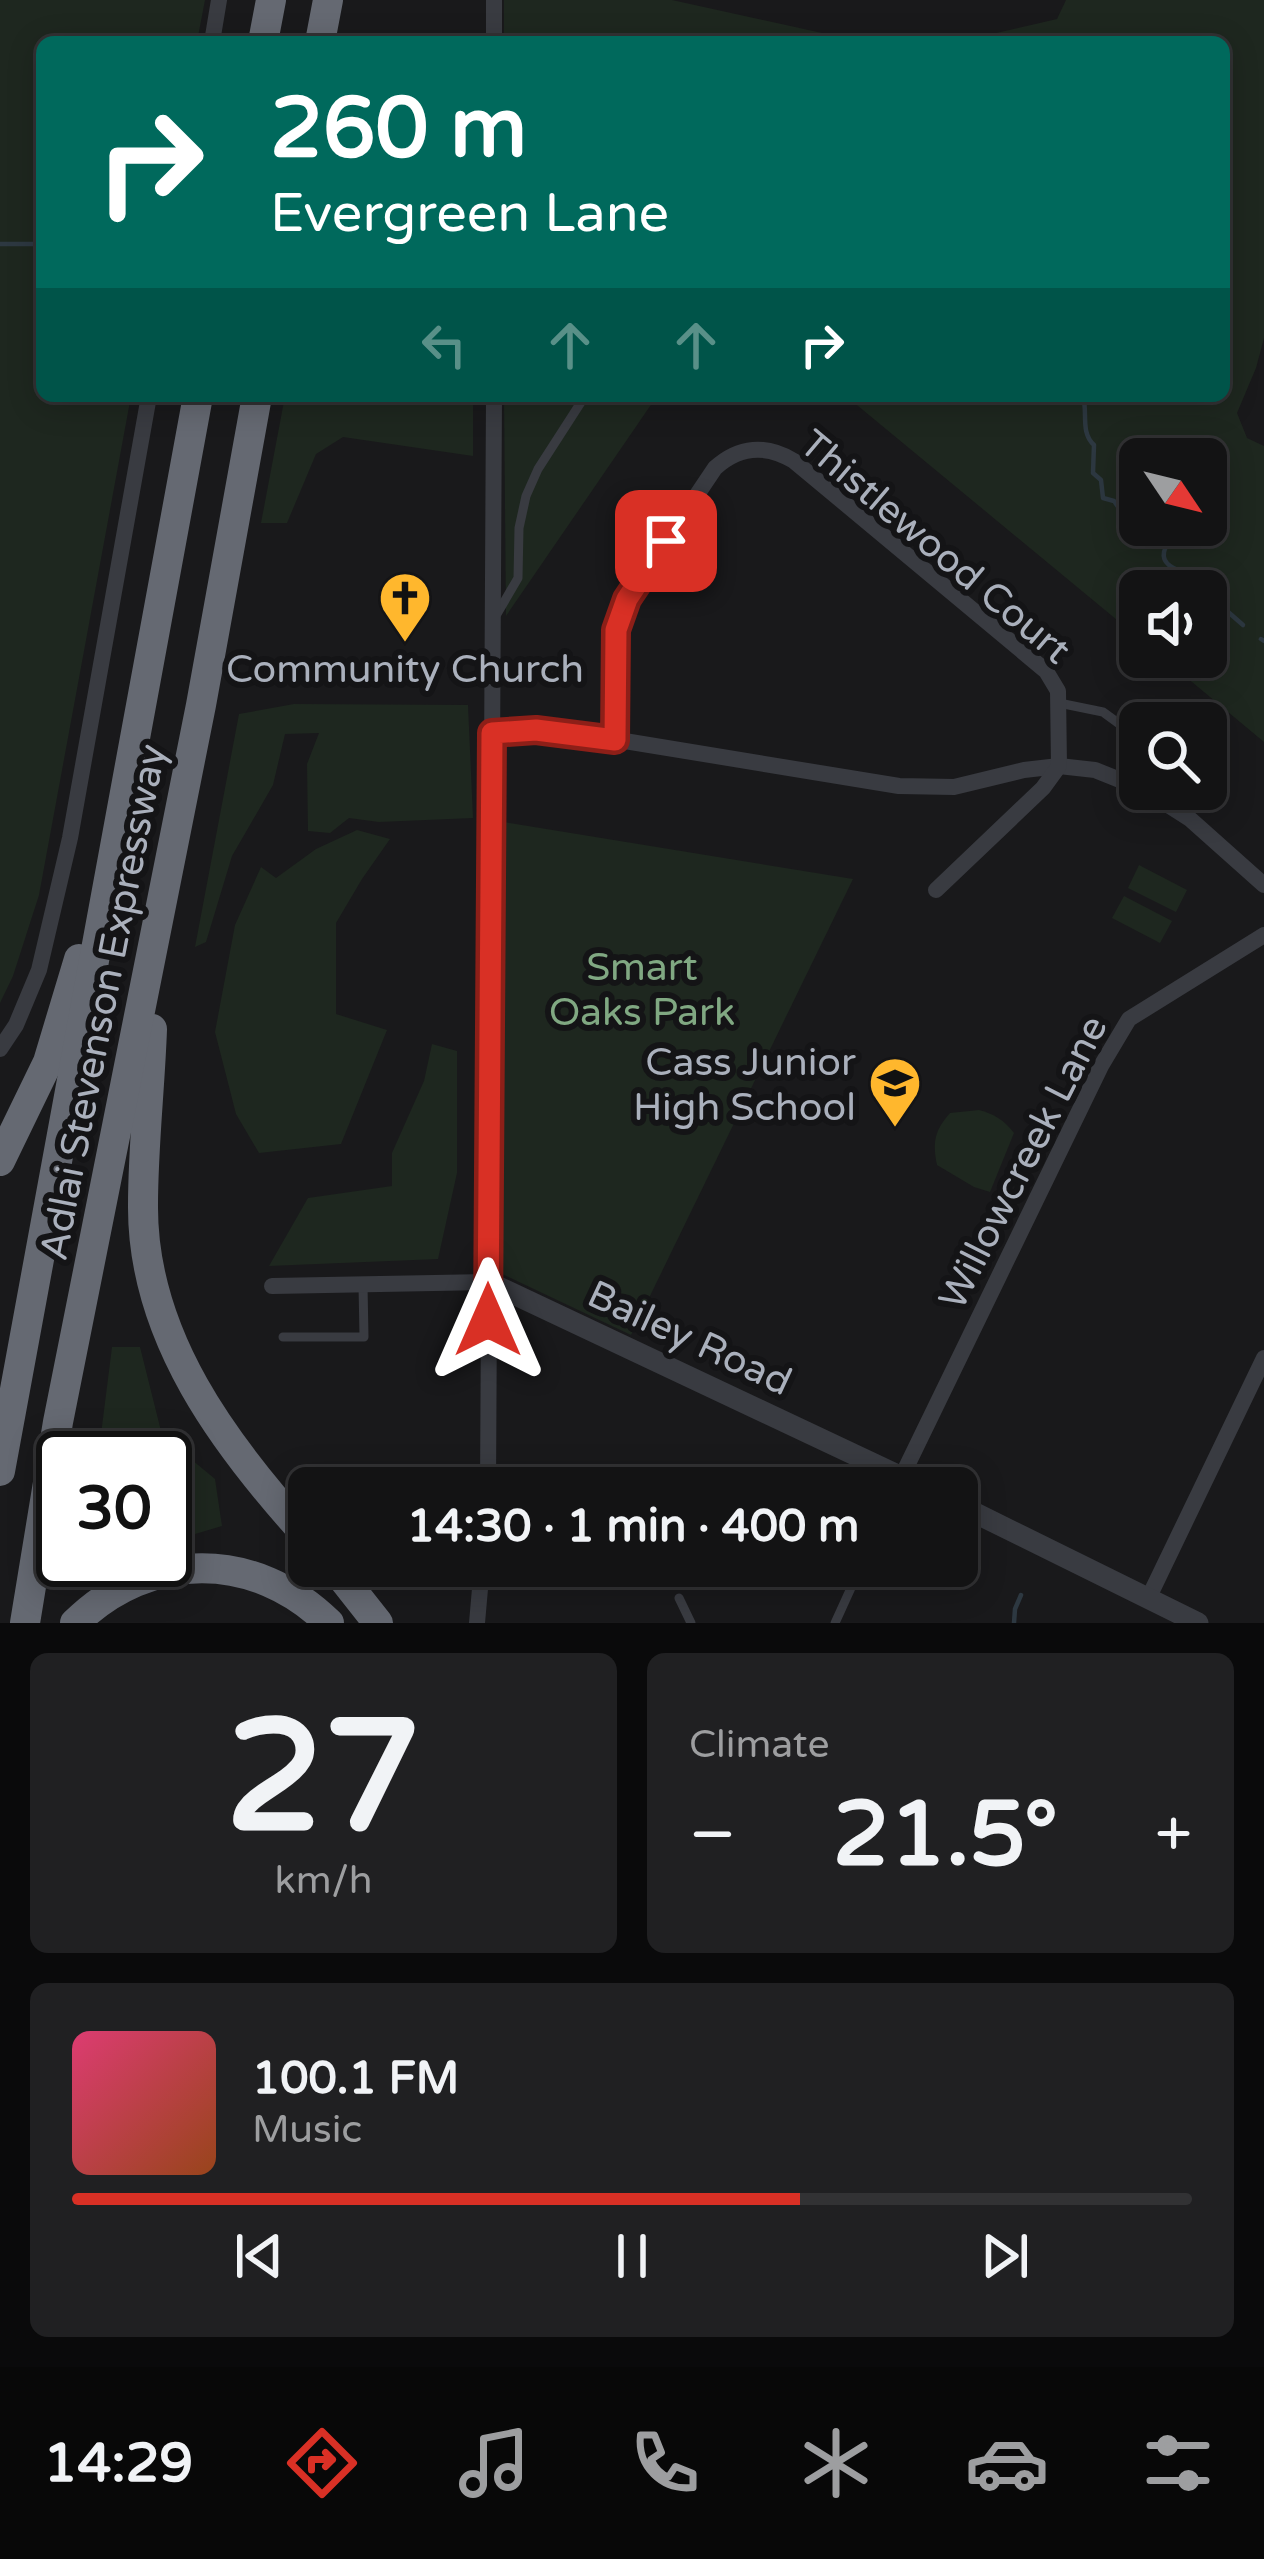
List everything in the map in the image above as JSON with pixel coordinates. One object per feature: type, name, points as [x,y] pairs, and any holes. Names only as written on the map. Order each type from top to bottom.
[{"type":"highway","points":[[264,36],[271,0]]},
{"type":"highway","points":[[321,36],[328,0]]},
{"type":"highway","name":"Adlai Stevenson Expressway","points":[[0,1471],[197,402]]},
{"type":"highway","name":"Adlai Stevenson Expressway","points":[[25,1623],[62,1399],[201,705],[256,402]]},
{"type":"highway","points":[[0,1161],[48,1062],[116,845]]},
{"type":"highway","points":[[157,931],[142,1209],[156,1297],[169,1338],[209,1414],[288,1512]]},
{"type":"highway","points":[[75,1623],[100,1599],[129,1584],[186,1568],[214,1568],[270,1582],[329,1623]]},
{"type":"highway","points":[[350,1587],[378,1623]]},
{"type":"street","points":[[213,36],[219,0]]},
{"type":"street","points":[[494,0],[494,36]]},
{"type":"street","points":[[0,1048],[39,970],[70,838],[148,402]]},
{"type":"street","points":[[488,1467],[494,402]]},
{"type":"street","name":"Thistlewood Court","points":[[615,740],[616,630],[627,599],[715,468],[729,456],[762,449],[794,461],[1046,671],[1058,691],[1059,766]]},
{"type":"street","points":[[492,733],[536,730],[615,740],[922,788],[954,787],[1059,766],[1095,770],[1119,779]]},
{"type":"street","points":[[936,890],[1043,788],[1059,766]]},
{"type":"street","points":[[1176,810],[1264,885]]},
{"type":"street","name":"Willowcreek Lane","points":[[907,1467],[1101,1066],[1129,1019],[1264,935]]},
{"type":"street","name":"Bailey Road","points":[[272,1286],[488,1282],[869,1467]]},
{"type":"street","points":[[1148,1599],[1264,1358]]},
{"type":"street","points":[[978,1514],[1198,1623]]},
{"type":"street","points":[[476,1623],[480,1587]]},
{"type":"lane","points":[[493,620],[518,578],[519,528],[526,496],[581,402]]},
{"type":"lane","points":[[1059,703],[1103,712],[1119,724]]},
{"type":"lane","points":[[283,1337],[364,1337],[363,1285]]},
{"type":"lane","points":[[836,1623],[852,1587]]},
{"type":"lane","points":[[679,1598],[691,1623]]},
{"type":"green space","points":[[0,0],[205,0],[198,36],[36,36],[36,402],[130,402],[39,895],[0,1003]]},
{"type":"green space","points":[[504,0],[672,0],[836,36],[504,36]]},
{"type":"green space","points":[[1066,0],[1264,0],[1264,338],[1237,413],[1247,438],[1264,446],[1264,742],[1227,711],[1227,702],[1216,702],[1187,678],[1227,678],[1227,570],[1119,570],[1119,622],[853,402],[1230,402],[1230,36],[983,36],[1057,19]]},
{"type":"green space","points":[[284,402],[473,402],[473,456],[343,437],[316,454],[287,523],[261,523]]},
{"type":"green space","points":[[504,402],[653,402],[506,616]]},
{"type":"green space","points":[[294,704],[468,705],[473,818],[379,822],[349,818],[330,833],[308,831],[307,764],[319,733],[285,734],[273,785],[232,856],[206,942],[195,947],[239,714]]},
{"type":"green space","name":"Smart Oaks Park","points":[[504,822],[853,879],[631,1335],[500,1273]]},
{"type":"green space","points":[[357,830],[390,839],[336,923],[336,1014],[387,1030],[341,1144],[259,1153],[236,1114],[215,1032],[235,925],[261,867],[276,878],[316,849]]},
{"type":"green space","points":[[1139,865],[1187,890],[1176,912],[1128,888]]},
{"type":"green space","points":[[1124,896],[1172,921],[1160,943],[1112,918]]},
{"type":"green space","points":[[432,1044],[457,1051],[457,1173],[438,1259],[269,1266],[308,1198],[392,1186],[392,1153],[424,1081]]},
{"type":"green space","points":[[979,1110],[998,1118],[1014,1133],[990,1192],[937,1165],[936,1137],[950,1113]]},
{"type":"green space","points":[[112,1347],[140,1347],[161,1431],[101,1431]]},
{"type":"green space","points":[[192,1460],[215,1479],[222,1526],[192,1535]]},
{"type":"waterway","points":[[0,244],[36,244]]},
{"type":"waterway","points":[[1084,402],[1086,428],[1094,445],[1093,473],[1101,480],[1103,498],[1119,508]]},
{"type":"waterway","points":[[1167,546],[1166,561],[1179,570]]},
{"type":"waterway","points":[[1227,611],[1243,625]]},
{"type":"waterway","points":[[1014,1623],[1021,1595]]},
{"type":"place","name":"Community Church","points":[[405,644]]},
{"type":"place","name":"Cass Junior High School","points":[[895,1129]]},
{"type":"route","points":[[488,1320],[492,733],[536,730],[615,740],[616,630],[627,599],[666,541]]}]
